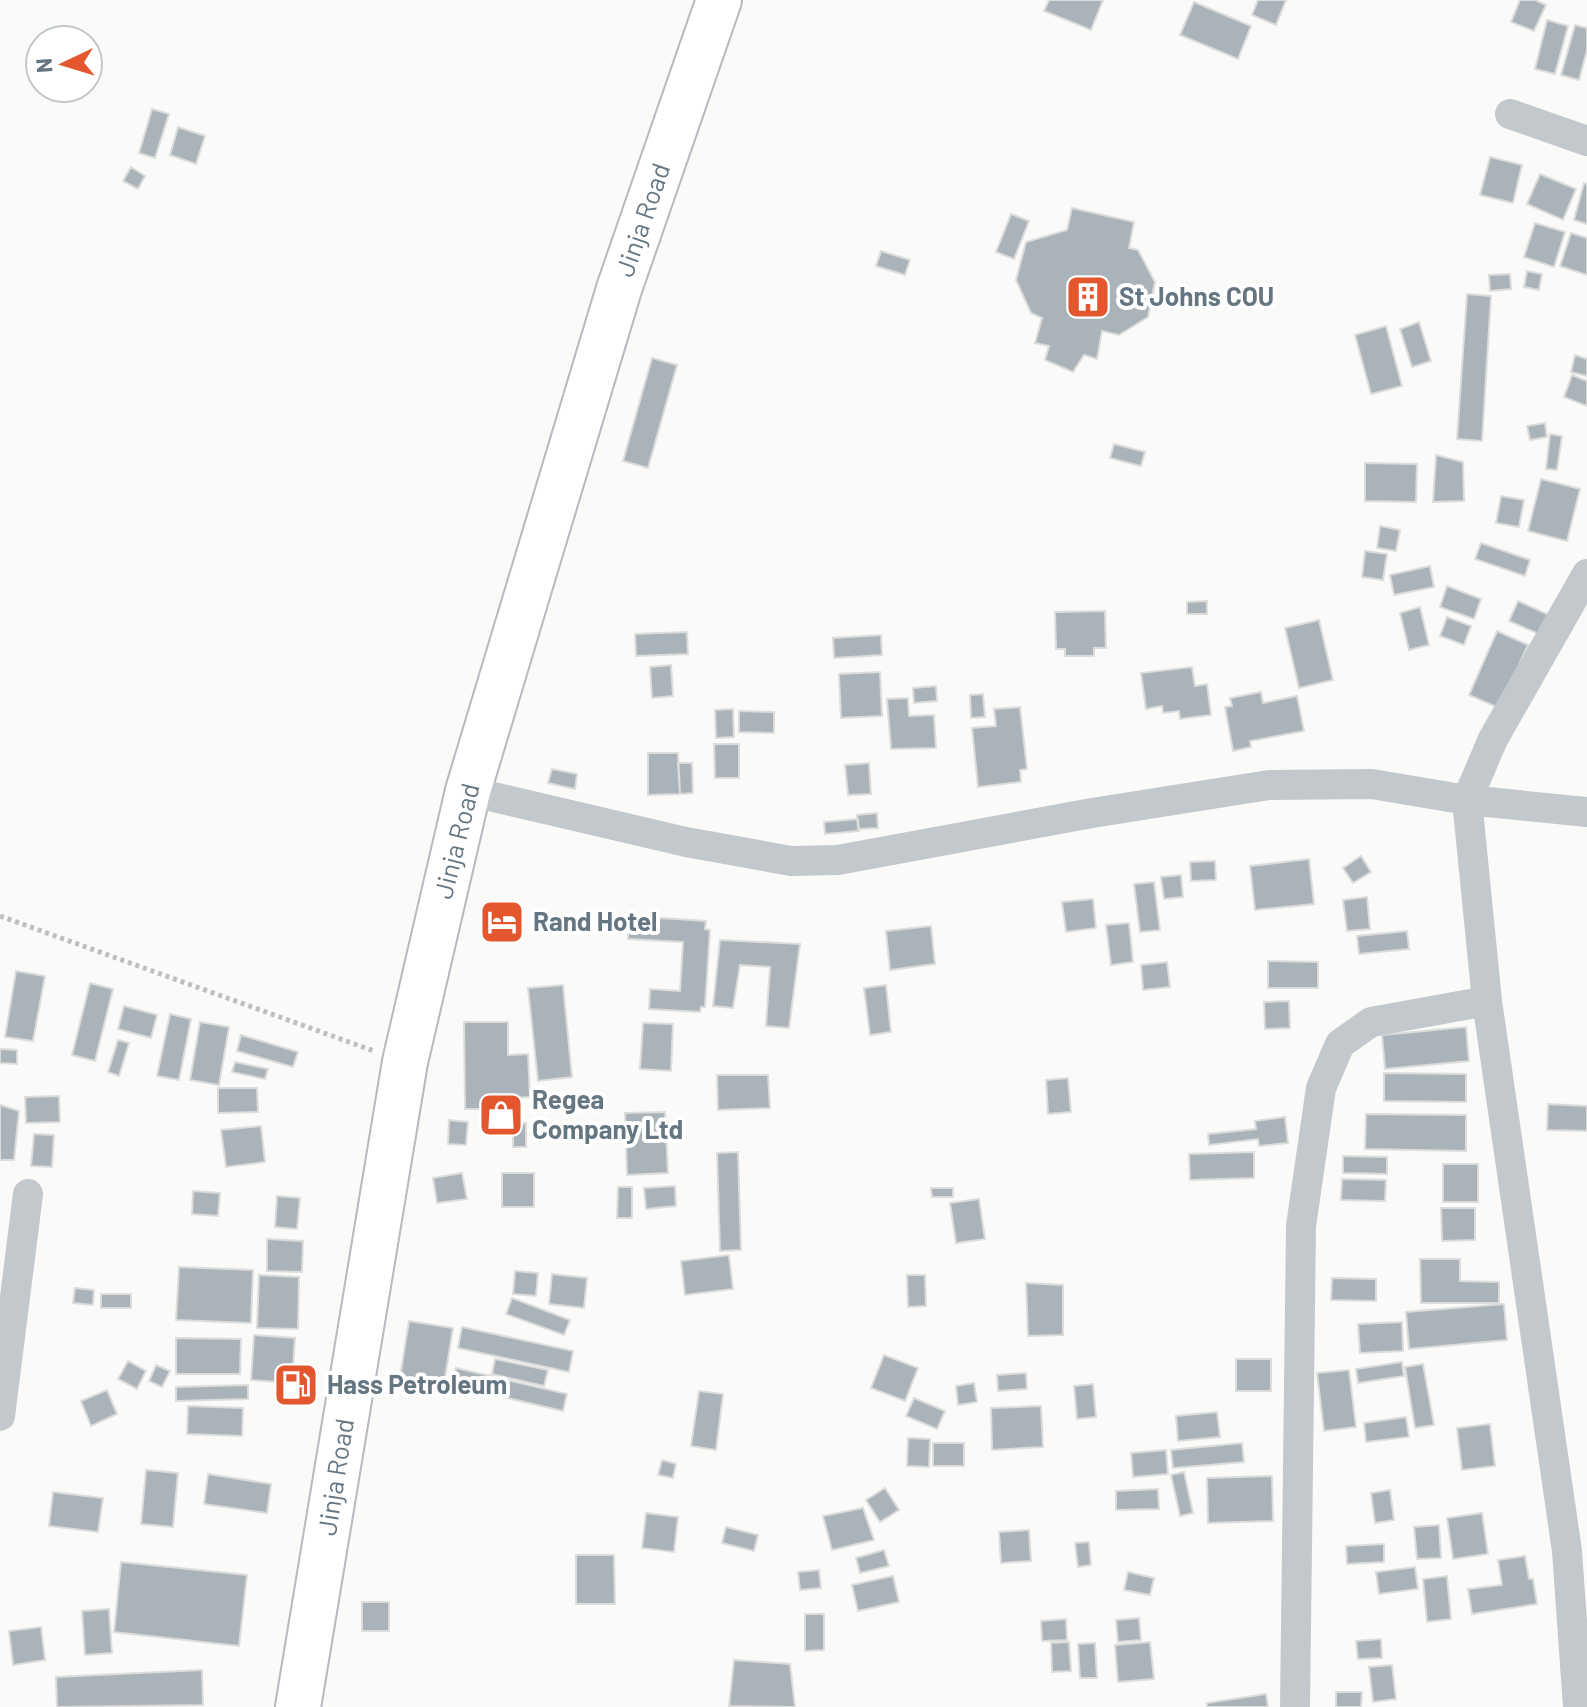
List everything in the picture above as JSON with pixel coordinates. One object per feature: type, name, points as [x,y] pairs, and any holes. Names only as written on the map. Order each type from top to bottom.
[{"type":"main road","name":"Jinja Road","points":[[298,1707],[405,1062],[468,791],[619,289],[719,0]]},
{"type":"street","points":[[1510,114],[1587,141]]},
{"type":"street","points":[[1578,1707],[1567,1551],[1487,1001],[1467,800],[1493,739],[1587,574]]},
{"type":"street","points":[[468,791],[686,842],[791,861],[838,860],[1092,813],[1269,785],[1372,784],[1467,800],[1587,812]]},
{"type":"street","points":[[1295,1707],[1301,1226],[1321,1088],[1340,1044],[1371,1022],[1487,1001]]},
{"type":"street","points":[[0,1416],[28,1194]]},
{"type":"path","points":[[0,916],[405,1062]]},
{"type":"building","points":[[1049,0],[1103,0],[1091,30],[1044,11]]},
{"type":"building","points":[[1258,0],[1286,0],[1276,25],[1252,15]]},
{"type":"building","points":[[1520,0],[1535,0],[1546,5],[1534,31],[1511,22]]},
{"type":"building","points":[[1194,2],[1251,26],[1238,59],[1180,35]]},
{"type":"building","points":[[1547,20],[1568,26],[1555,74],[1535,69]]},
{"type":"building","points":[[1575,25],[1587,28],[1587,50],[1579,80],[1561,75]]},
{"type":"building","points":[[152,109],[169,114],[155,158],[139,153]]},
{"type":"building","points":[[178,127],[205,136],[196,164],[170,155]]},
{"type":"building","points":[[1490,157],[1522,165],[1513,203],[1480,195]]},
{"type":"building","points":[[131,167],[145,176],[138,189],[123,181]]},
{"type":"building","points":[[1540,174],[1576,189],[1563,220],[1527,204]]},
{"type":"building","points":[[1584,183],[1587,184],[1587,224],[1574,220]]},
{"type":"building","name":"St Johns COU","points":[[1072,208],[1134,222],[1129,248],[1138,250],[1155,282],[1148,317],[1119,335],[1102,331],[1097,359],[1084,355],[1073,372],[1045,360],[1049,346],[1035,343],[1042,318],[1031,313],[1016,280],[1026,242],[1067,230]]},
{"type":"building","points":[[1011,214],[1029,221],[1014,259],[996,252]]},
{"type":"building","points":[[1535,223],[1565,232],[1554,267],[1524,257]]},
{"type":"building","points":[[1571,233],[1587,238],[1587,275],[1560,266]]},
{"type":"building","points":[[881,251],[910,260],[905,275],[876,266]]},
{"type":"building","points":[[1527,271],[1542,274],[1539,290],[1524,287]]},
{"type":"building","points":[[1510,274],[1511,289],[1490,291],[1489,275]]},
{"type":"building","points":[[1467,294],[1491,296],[1482,441],[1457,439]]},
{"type":"building","points":[[1419,322],[1431,361],[1412,367],[1400,329]]},
{"type":"building","points":[[1386,326],[1402,386],[1371,394],[1355,335]]},
{"type":"building","points":[[1575,355],[1587,359],[1587,376],[1571,372]]},
{"type":"building","points":[[652,358],[677,365],[648,468],[623,461]]},
{"type":"building","points":[[1572,375],[1587,381],[1587,406],[1564,397]]},
{"type":"building","points":[[1545,423],[1547,437],[1530,440],[1527,426]]},
{"type":"building","points":[[1550,434],[1562,436],[1557,470],[1546,469]]},
{"type":"building","points":[[1114,444],[1145,452],[1141,466],[1110,458]]},
{"type":"building","points":[[1436,455],[1463,462],[1464,501],[1433,502]]},
{"type":"building","points":[[1365,463],[1417,464],[1416,502],[1365,501]]},
{"type":"building","points":[[1541,479],[1580,489],[1567,541],[1528,531]]},
{"type":"building","points":[[1501,496],[1524,500],[1519,527],[1496,523]]},
{"type":"building","points":[[1380,526],[1400,530],[1396,551],[1377,548]]},
{"type":"building","points":[[1481,543],[1530,560],[1525,576],[1475,559]]},
{"type":"building","points":[[1365,551],[1387,554],[1383,580],[1362,577]]},
{"type":"building","points":[[1430,566],[1434,587],[1394,595],[1390,575]]},
{"type":"building","points":[[1447,586],[1481,599],[1474,619],[1440,607]]},
{"type":"building","points":[[1207,601],[1207,614],[1187,614],[1187,602]]},
{"type":"building","points":[[1518,601],[1549,615],[1541,635],[1509,621]]},
{"type":"building","points":[[1420,607],[1429,645],[1409,650],[1400,613]]},
{"type":"building","points":[[1105,611],[1106,648],[1094,648],[1094,656],[1065,656],[1065,649],[1056,649],[1055,612]]},
{"type":"building","points":[[1447,617],[1471,626],[1464,645],[1440,636]]},
{"type":"building","points":[[1319,620],[1333,680],[1299,688],[1285,628]]},
{"type":"building","points":[[1497,631],[1528,645],[1499,708],[1469,695]]},
{"type":"building","points":[[687,632],[688,654],[636,656],[635,634]]},
{"type":"building","points":[[881,635],[882,655],[834,658],[833,638]]},
{"type":"building","points":[[671,665],[673,696],[652,698],[650,667]]},
{"type":"building","points":[[1192,667],[1195,686],[1207,684],[1211,715],[1180,719],[1179,711],[1163,713],[1162,706],[1146,709],[1141,673]]},
{"type":"building","points":[[880,672],[882,716],[841,718],[839,674]]},
{"type":"building","points":[[936,686],[937,701],[914,703],[913,688]]},
{"type":"building","points":[[1261,692],[1263,703],[1297,696],[1304,731],[1250,741],[1251,747],[1233,751],[1225,707],[1232,706],[1230,698]]},
{"type":"building","points":[[983,694],[985,717],[971,718],[970,695]]},
{"type":"building","points":[[908,698],[909,716],[934,715],[936,748],[891,749],[887,699]]},
{"type":"building","points":[[1020,707],[1027,769],[1020,770],[1021,782],[978,787],[972,728],[996,726],[994,709]]},
{"type":"building","points":[[733,709],[734,737],[716,738],[715,710]]},
{"type":"building","points":[[739,711],[774,712],[774,733],[739,732]]},
{"type":"building","points":[[714,744],[739,744],[739,778],[715,778]]},
{"type":"building","points":[[648,753],[678,753],[680,794],[648,795]]},
{"type":"building","points":[[678,763],[692,763],[693,793],[680,794]]},
{"type":"building","points":[[869,763],[871,794],[848,795],[845,765]]},
{"type":"building","points":[[552,769],[577,774],[575,789],[548,783]]},
{"type":"building","points":[[877,813],[878,828],[858,829],[857,815]]},
{"type":"building","points":[[858,819],[859,831],[825,834],[824,822]]},
{"type":"building","points":[[1361,856],[1371,872],[1353,883],[1343,868]]},
{"type":"building","points":[[1309,859],[1314,904],[1255,910],[1250,866]]},
{"type":"building","points":[[1215,861],[1216,880],[1191,881],[1190,862]]},
{"type":"building","points":[[1181,875],[1183,897],[1164,899],[1161,877]]},
{"type":"building","points":[[1154,882],[1160,930],[1140,932],[1134,884]]},
{"type":"building","points":[[1367,897],[1370,929],[1347,931],[1343,900]]},
{"type":"building","points":[[1093,899],[1096,928],[1066,932],[1062,902]]},
{"type":"building","points":[[629,916],[706,921],[705,929],[710,930],[705,1007],[701,1007],[700,1012],[649,1009],[650,989],[680,991],[683,942],[628,939]]},
{"type":"building","points":[[1129,923],[1133,962],[1111,965],[1106,925]]},
{"type":"building","points":[[931,926],[935,964],[890,970],[886,931]]},
{"type":"building","points":[[1407,931],[1409,949],[1359,954],[1357,936]]},
{"type":"building","points":[[720,940],[800,944],[789,1028],[766,1026],[770,967],[740,965],[733,1008],[713,1006]]},
{"type":"building","points":[[1268,961],[1318,962],[1318,988],[1268,988]]},
{"type":"building","points":[[1167,962],[1170,987],[1143,990],[1141,965]]},
{"type":"building","points":[[16,971],[45,976],[33,1041],[5,1037]]},
{"type":"building","points":[[90,983],[113,989],[95,1061],[72,1055]]},
{"type":"building","points":[[563,985],[572,1077],[538,1081],[528,988]]},
{"type":"building","points":[[886,985],[891,1032],[870,1035],[864,988]]},
{"type":"building","points":[[1289,1001],[1290,1028],[1265,1029],[1264,1002]]},
{"type":"building","points":[[124,1006],[157,1015],[151,1038],[118,1029]]},
{"type":"building","points":[[170,1014],[191,1019],[179,1080],[157,1076]]},
{"type":"building","points":[[200,1022],[229,1027],[219,1085],[190,1080]]},
{"type":"building","points":[[464,1022],[508,1022],[508,1055],[528,1054],[530,1097],[509,1098],[509,1109],[465,1109]]},
{"type":"building","points":[[643,1023],[673,1024],[671,1071],[640,1069]]},
{"type":"building","points":[[1466,1027],[1469,1061],[1385,1069],[1382,1035]]},
{"type":"building","points":[[241,1035],[298,1052],[293,1067],[237,1051]]},
{"type":"building","points":[[118,1040],[129,1043],[119,1076],[108,1072]]},
{"type":"building","points":[[0,1049],[17,1050],[17,1064],[0,1063]]},
{"type":"building","points":[[235,1062],[268,1069],[265,1079],[232,1072]]},
{"type":"building","points":[[1384,1073],[1466,1074],[1466,1102],[1384,1101]]},
{"type":"building","points":[[717,1075],[768,1075],[770,1108],[718,1110]]},
{"type":"building","points":[[1068,1078],[1071,1112],[1048,1114],[1046,1080]]},
{"type":"building","points":[[218,1088],[257,1088],[258,1112],[218,1113]]},
{"type":"building","points":[[59,1096],[60,1122],[26,1123],[25,1097]]},
{"type":"building","points":[[1548,1104],[1587,1106],[1587,1131],[1547,1130]]},
{"type":"building","points":[[0,1105],[19,1111],[14,1160],[0,1160]]},
{"type":"building","points":[[665,1112],[668,1173],[627,1175],[625,1113]]},
{"type":"building","points":[[1366,1114],[1466,1115],[1466,1151],[1365,1149]]},
{"type":"building","points":[[1285,1117],[1288,1143],[1259,1146],[1258,1139],[1209,1145],[1208,1134],[1256,1129],[1255,1121]]},
{"type":"building","points":[[449,1120],[468,1122],[466,1145],[448,1144]]},
{"type":"building","points":[[526,1123],[526,1147],[513,1147],[513,1124]]},
{"type":"building","points":[[261,1126],[265,1162],[226,1167],[221,1130]]},
{"type":"building","points":[[34,1134],[54,1135],[52,1167],[31,1166]]},
{"type":"building","points":[[738,1152],[741,1250],[720,1251],[717,1153]]},
{"type":"building","points":[[1254,1152],[1254,1178],[1190,1180],[1189,1154]]},
{"type":"building","points":[[1343,1156],[1387,1157],[1387,1174],[1343,1173]]},
{"type":"building","points":[[1443,1164],[1478,1164],[1478,1202],[1443,1202]]},
{"type":"building","points":[[462,1173],[467,1199],[437,1203],[433,1178]]},
{"type":"building","points":[[502,1173],[534,1173],[534,1207],[502,1207]]},
{"type":"building","points":[[1342,1179],[1386,1180],[1385,1201],[1341,1200]]},
{"type":"building","points":[[675,1186],[676,1206],[646,1209],[644,1188]]},
{"type":"building","points":[[618,1187],[632,1187],[632,1218],[617,1218]]},
{"type":"building","points":[[931,1188],[953,1188],[953,1197],[932,1197]]},
{"type":"building","points":[[193,1191],[220,1193],[218,1216],[192,1214]]},
{"type":"building","points":[[277,1196],[300,1198],[297,1229],[275,1227]]},
{"type":"building","points":[[979,1199],[985,1239],[956,1243],[950,1203]]},
{"type":"building","points":[[1441,1208],[1475,1208],[1475,1240],[1442,1241]]},
{"type":"building","points":[[267,1239],[303,1241],[302,1272],[267,1271]]},
{"type":"building","points":[[729,1255],[733,1289],[685,1295],[681,1261]]},
{"type":"building","points":[[1420,1259],[1460,1259],[1460,1281],[1499,1282],[1499,1303],[1421,1303]]},
{"type":"building","points":[[179,1267],[253,1270],[251,1323],[176,1320]]},
{"type":"building","points":[[515,1271],[538,1273],[536,1296],[513,1294]]},
{"type":"building","points":[[552,1274],[587,1278],[584,1308],[549,1304]]},
{"type":"building","points":[[259,1275],[299,1277],[298,1329],[257,1328]]},
{"type":"building","points":[[907,1275],[925,1275],[926,1306],[908,1307]]},
{"type":"building","points":[[1332,1278],[1376,1279],[1376,1301],[1331,1300]]},
{"type":"building","points":[[1026,1283],[1063,1285],[1063,1335],[1028,1336]]},
{"type":"building","points":[[75,1288],[94,1290],[93,1305],[73,1303]]},
{"type":"building","points":[[101,1294],[131,1294],[131,1308],[101,1308]]},
{"type":"building","points":[[512,1298],[570,1320],[564,1335],[506,1314]]},
{"type":"building","points":[[1504,1304],[1507,1340],[1409,1349],[1406,1312]]},
{"type":"building","points":[[409,1321],[453,1328],[444,1384],[400,1377]]},
{"type":"building","points":[[1402,1322],[1403,1351],[1360,1353],[1358,1324]]},
{"type":"building","points":[[462,1327],[573,1351],[569,1372],[458,1348]]},
{"type":"building","points":[[254,1335],[295,1338],[292,1383],[251,1380]]},
{"type":"building","points":[[176,1338],[241,1339],[240,1374],[176,1374]]},
{"type":"building","points":[[884,1355],[918,1368],[905,1401],[871,1388]]},
{"type":"building","points":[[495,1359],[548,1370],[544,1386],[492,1374]]},
{"type":"building","points":[[1236,1359],[1271,1359],[1271,1391],[1236,1391]]},
{"type":"building","points":[[128,1361],[146,1371],[137,1389],[118,1379]]},
{"type":"building","points":[[1402,1362],[1404,1376],[1358,1383],[1356,1369]]},
{"type":"building","points":[[1423,1364],[1434,1425],[1415,1428],[1405,1367]]},
{"type":"building","points":[[156,1365],[170,1371],[162,1387],[149,1381]]},
{"type":"building","points":[[456,1368],[567,1394],[563,1411],[452,1385]]},
{"type":"building","points":[[1349,1370],[1356,1427],[1324,1431],[1317,1373]]},
{"type":"building","points":[[1026,1373],[1027,1389],[998,1391],[997,1375]]},
{"type":"building","points":[[974,1383],[977,1402],[958,1405],[956,1386]]},
{"type":"building","points":[[1093,1384],[1096,1417],[1077,1419],[1074,1386]]},
{"type":"building","points":[[248,1385],[248,1399],[176,1401],[176,1387]]},
{"type":"building","points":[[107,1390],[117,1414],[91,1426],[81,1401]]},
{"type":"building","points":[[699,1391],[723,1394],[716,1450],[691,1446]]},
{"type":"building","points":[[914,1398],[945,1411],[937,1429],[906,1416]]},
{"type":"building","points":[[188,1406],[243,1408],[242,1436],[187,1434]]},
{"type":"building","points":[[1041,1406],[1043,1447],[992,1450],[991,1408]]},
{"type":"building","points":[[1217,1412],[1220,1437],[1178,1441],[1176,1416]]},
{"type":"building","points":[[1406,1417],[1409,1437],[1366,1442],[1364,1423]]},
{"type":"building","points":[[1490,1424],[1495,1466],[1462,1470],[1457,1428]]},
{"type":"building","points":[[908,1438],[930,1439],[929,1467],[907,1466]]},
{"type":"building","points":[[933,1443],[964,1443],[964,1466],[933,1466]]},
{"type":"building","points":[[1242,1443],[1244,1462],[1173,1468],[1171,1450]]},
{"type":"building","points":[[1166,1450],[1168,1474],[1133,1477],[1131,1453]]},
{"type":"building","points":[[662,1460],[676,1464],[673,1478],[658,1475]]},
{"type":"building","points":[[146,1470],[178,1473],[173,1527],[141,1524]]},
{"type":"building","points":[[1184,1472],[1193,1513],[1180,1516],[1171,1475]]},
{"type":"building","points":[[208,1474],[271,1484],[267,1513],[204,1504]]},
{"type":"building","points":[[1272,1476],[1273,1521],[1208,1523],[1207,1478]]},
{"type":"building","points":[[885,1488],[899,1510],[880,1522],[866,1500]]},
{"type":"building","points":[[1158,1489],[1159,1509],[1116,1510],[1116,1491]]},
{"type":"building","points":[[1390,1490],[1394,1520],[1375,1523],[1371,1493]]},
{"type":"building","points":[[53,1492],[103,1498],[98,1532],[49,1526]]},
{"type":"building","points":[[863,1508],[874,1540],[832,1550],[823,1516]]},
{"type":"building","points":[[646,1513],[678,1517],[674,1552],[642,1548]]},
{"type":"building","points":[[1482,1513],[1488,1554],[1453,1559],[1447,1518]]},
{"type":"building","points":[[1439,1525],[1441,1558],[1417,1559],[1414,1527]]},
{"type":"building","points":[[726,1527],[758,1535],[754,1551],[722,1543]]},
{"type":"building","points":[[1029,1530],[1031,1561],[1001,1563],[999,1532]]},
{"type":"building","points":[[1089,1542],[1091,1565],[1078,1567],[1075,1543]]},
{"type":"building","points":[[1384,1544],[1384,1562],[1347,1564],[1346,1546]]},
{"type":"building","points":[[884,1550],[889,1566],[860,1573],[856,1558]]},
{"type":"building","points":[[576,1555],[614,1555],[615,1604],[576,1604]]},
{"type":"building","points":[[1525,1556],[1537,1604],[1472,1614],[1468,1589],[1502,1585],[1498,1560]]},
{"type":"building","points":[[121,1562],[247,1575],[239,1646],[114,1632]]},
{"type":"building","points":[[1415,1567],[1418,1589],[1379,1594],[1376,1572]]},
{"type":"building","points":[[819,1570],[821,1588],[800,1590],[798,1572]]},
{"type":"building","points":[[1128,1572],[1154,1578],[1150,1595],[1124,1590]]},
{"type":"building","points":[[893,1576],[899,1602],[858,1611],[852,1585]]},
{"type":"building","points":[[1447,1576],[1451,1619],[1427,1622],[1423,1579]]},
{"type":"building","points":[[362,1602],[389,1602],[389,1631],[362,1631]]},
{"type":"building","points":[[109,1609],[112,1653],[85,1655],[82,1611]]},
{"type":"building","points":[[805,1614],[824,1614],[824,1650],[805,1651]]},
{"type":"building","points":[[1139,1618],[1141,1640],[1118,1642],[1116,1620]]},
{"type":"building","points":[[1066,1619],[1067,1640],[1042,1641],[1041,1621]]},
{"type":"building","points":[[41,1627],[45,1660],[13,1665],[9,1631]]},
{"type":"building","points":[[1381,1639],[1382,1658],[1358,1659],[1356,1641]]},
{"type":"building","points":[[1069,1642],[1071,1671],[1052,1672],[1051,1643]]},
{"type":"building","points":[[1150,1642],[1154,1679],[1118,1682],[1115,1645]]},
{"type":"building","points":[[1095,1643],[1097,1678],[1080,1678],[1078,1644]]},
{"type":"building","points":[[734,1660],[790,1664],[795,1707],[729,1706]]},
{"type":"building","points":[[1392,1665],[1396,1699],[1373,1702],[1369,1667]]},
{"type":"building","points":[[202,1670],[203,1705],[57,1707],[56,1677]]},
{"type":"building","points":[[1336,1692],[1362,1692],[1361,1707],[1336,1707]]},
{"type":"building","points":[[1266,1694],[1268,1707],[1207,1707],[1207,1703]]},
{"type":"place","name":"St Johns COU","points":[[1088,297]]},
{"type":"place","name":"Rand Hotel","points":[[502,922]]},
{"type":"place","name":"Regea Company Ltd","points":[[501,1115]]},
{"type":"place","name":"Hass Petroleum","points":[[296,1385]]}]
